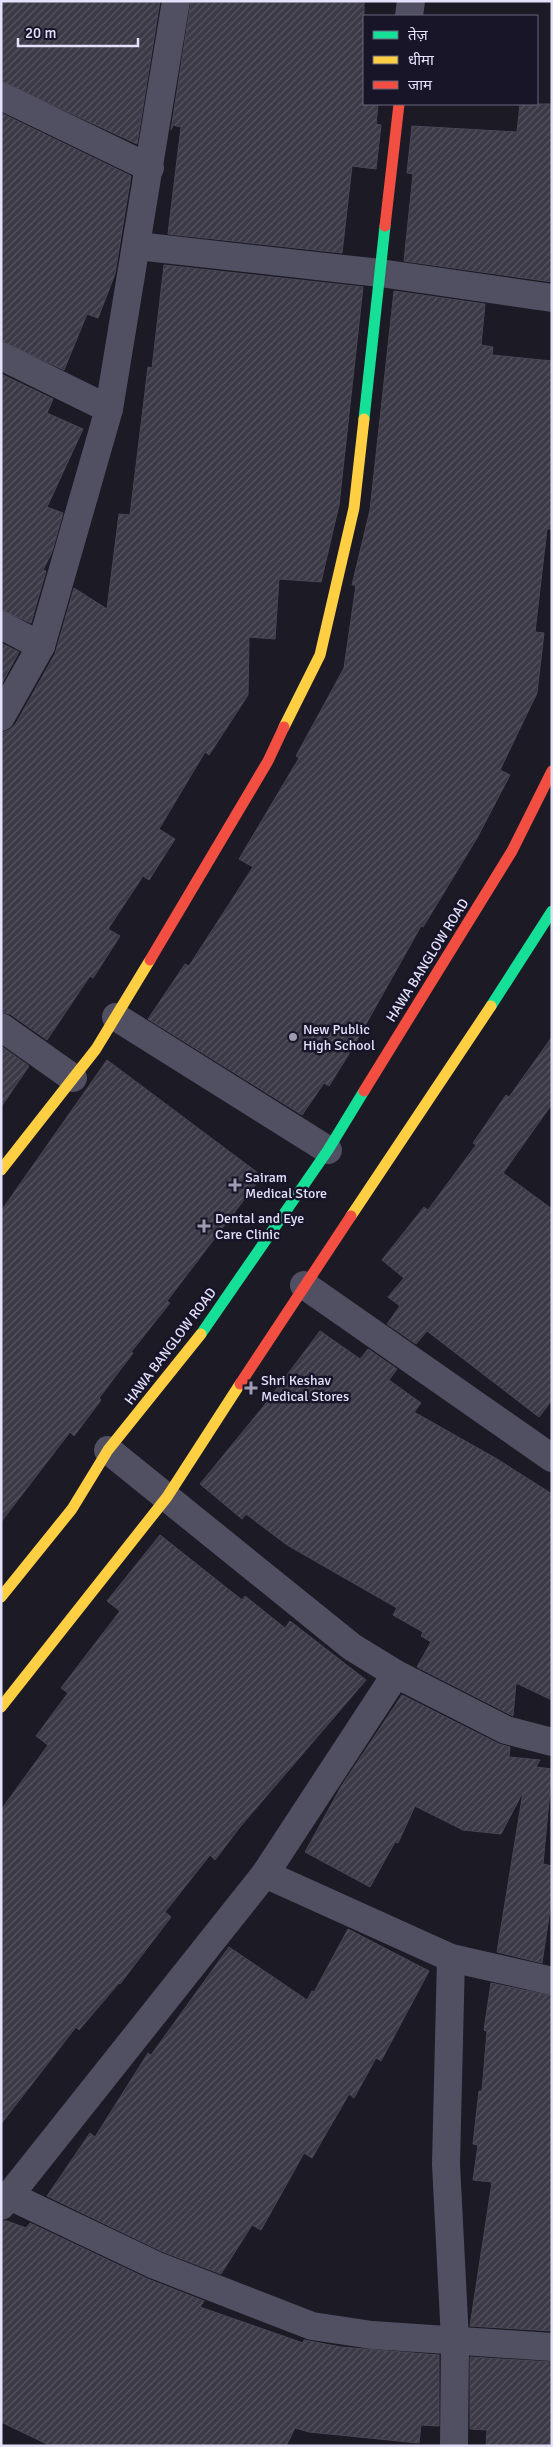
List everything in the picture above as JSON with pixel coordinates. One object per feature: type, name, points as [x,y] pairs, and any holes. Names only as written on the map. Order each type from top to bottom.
[{"type":"street","points":[[1,717],[42,646],[109,410],[176,1]]},
{"type":"street","points":[[409,15],[411,1]]},
{"type":"street","points":[[1,96],[150,168]]},
{"type":"street","points":[[1,1170],[96,1049],[116,1017],[268,761],[320,655],[354,508],[399,105]]},
{"type":"street","points":[[137,246],[380,274],[552,298]]},
{"type":"street","points":[[1,356],[109,410]]},
{"type":"street","points":[[1,625],[42,646]]},
{"type":"street","name":"HAWA BANGLOW ROAD","points":[[1,1597],[72,1509],[108,1450],[196,1340],[328,1150],[512,850],[552,770]]},
{"type":"street","points":[[1,1707],[167,1498],[304,1285],[489,1010],[552,911]]},
{"type":"street","points":[[116,1017],[328,1150]]},
{"type":"street","points":[[1,1027],[73,1078]]},
{"type":"street","points":[[304,1285],[552,1458]]},
{"type":"street","points":[[108,1450],[352,1647],[396,1674],[506,1730],[552,1742]]},
{"type":"street","points":[[396,1674],[265,1874],[6,2201],[155,2265],[312,2326],[372,2336],[552,2347]]},
{"type":"street","points":[[265,1874],[451,1958],[552,1981]]},
{"type":"street","points":[[451,1958],[446,2164],[454,2340],[454,2446]]},
{"type":"building","points":[[1,1],[160,1],[137,144],[1,81]]},
{"type":"building","points":[[191,1],[364,1],[363,105],[378,105],[376,124],[381,125],[376,169],[352,166],[342,253],[168,234],[181,127],[173,125],[171,130]]},
{"type":"building","points":[[552,104],[552,282],[404,261],[413,174],[407,173],[412,126],[517,132],[520,105]]},
{"type":"building","points":[[1,113],[131,176],[115,274],[98,318],[87,314],[64,370],[1,341]]},
{"type":"building","points":[[164,265],[363,287],[339,505],[321,582],[279,579],[275,639],[249,637],[248,695],[209,755],[205,752],[159,829],[175,839],[149,880],[143,876],[108,929],[120,936],[93,978],[90,976],[47,1040],[10,1014],[1,1012],[1,733],[15,725],[55,654],[74,588],[107,609],[119,514],[130,515],[148,367],[152,368]]},
{"type":"building","points":[[394,291],[485,304],[481,345],[493,347],[492,355],[552,361],[552,529],[547,529],[535,632],[544,633],[537,693],[500,770],[510,775],[477,838],[423,927],[421,926],[352,1049],[329,1086],[324,1083],[302,1115],[148,1019],[185,964],[189,966],[253,867],[239,859],[299,758],[296,756],[344,668],[356,585],[352,585],[370,510]]},
{"type":"building","points":[[1,374],[53,399],[47,413],[83,429],[47,507],[63,513],[52,552],[43,570],[46,571],[31,623],[1,610]]},
{"type":"building","points":[[1,643],[19,652],[1,685]]},
{"type":"building","points":[[552,1037],[552,1104],[503,1173],[552,1209],[552,1400],[539,1417],[427,1331],[416,1344],[387,1324],[400,1306],[388,1297],[404,1278],[382,1260],[424,1207],[428,1210],[476,1145],[473,1143],[506,1095],[509,1097]]},
{"type":"building","points":[[1,1046],[29,1066],[1,1107]]},
{"type":"building","points":[[107,1060],[262,1176],[167,1301],[170,1303],[131,1352],[133,1353],[99,1398],[101,1400],[74,1436],[70,1432],[1,1522],[1,1211]]},
{"type":"building","points":[[320,1331],[360,1359],[368,1349],[397,1369],[389,1380],[421,1403],[414,1412],[497,1459],[552,1494],[552,1700],[516,1683],[513,1716],[417,1667],[431,1642],[421,1636],[423,1632],[393,1615],[397,1608],[287,1545],[246,1514],[242,1519],[200,1484],[263,1407]]},
{"type":"building","points":[[160,1535],[242,1600],[245,1596],[285,1628],[290,1621],[366,1680],[240,1827],[215,1860],[210,1855],[165,1912],[171,1917],[120,1984],[79,2030],[76,2027],[1,2124],[1,1810],[48,1745],[36,1736],[68,1693],[61,1688],[120,1611],[107,1601]]},
{"type":"building","points":[[402,1695],[499,1744],[510,1747],[509,1757],[540,1760],[536,1767],[552,1769],[543,1864],[552,1866],[552,1897],[542,1963],[497,1952],[523,1792],[501,1834],[463,1830],[415,1806],[398,1843],[395,1842],[370,1887],[305,1852],[342,1785]]},
{"type":"building","points":[[348,1929],[429,1971],[381,2061],[376,2058],[354,2098],[349,2094],[312,2158],[304,2153],[261,2230],[252,2225],[221,2274],[161,2251],[47,2196],[90,2133],[95,2137],[148,2053],[151,2055],[229,1947],[307,2000],[312,1991],[314,1992]]},
{"type":"building","points":[[491,1983],[552,1996],[552,2331],[470,2326],[492,2182],[473,2180],[478,2145],[473,2144],[479,2091],[482,2091],[487,2031],[484,2030]]},
{"type":"building","points":[[1,2221],[7,2221],[26,2228],[30,2223],[148,2279],[204,2301],[200,2307],[303,2343],[304,2340],[341,2347],[439,2355],[439,2426],[421,2425],[419,2443],[309,2432],[295,2428],[286,2446],[51,2446],[1,2422]]},
{"type":"building","points":[[470,2357],[552,2362],[552,2446],[486,2446],[487,2430],[470,2429]]},
{"type":"traffic: fast","points":[[364,419],[385,226]]},
{"type":"traffic: fast","points":[[491,1006],[552,911]]},
{"type":"traffic: fast","points":[[201,1334],[328,1150],[364,1091]]},
{"type":"traffic: slow","points":[[284,727],[320,655],[354,508],[364,419]]},
{"type":"traffic: slow","points":[[1,1170],[96,1049],[150,960]]},
{"type":"traffic: slow","points":[[351,1216],[491,1006]]},
{"type":"traffic: slow","points":[[1,1597],[72,1509],[108,1450],[201,1334]]},
{"type":"traffic: slow","points":[[1,1707],[167,1497],[240,1384]]},
{"type":"traffic: jam","points":[[385,226],[399,105]]},
{"type":"traffic: jam","points":[[150,960],[268,761],[284,727]]},
{"type":"traffic: jam","points":[[364,1091],[512,851],[552,771]]},
{"type":"traffic: jam","points":[[240,1384],[351,1216]]},
{"type":"place","name":"New Public High School","points":[[293,1037]]},
{"type":"place","name":"Sairam Medical Store","points":[[235,1185]]},
{"type":"place","name":"Dental and Eye Care Clinic","points":[[204,1226]]},
{"type":"place","name":"Shri Keshav Medical Stores","points":[[251,1388]]}]
